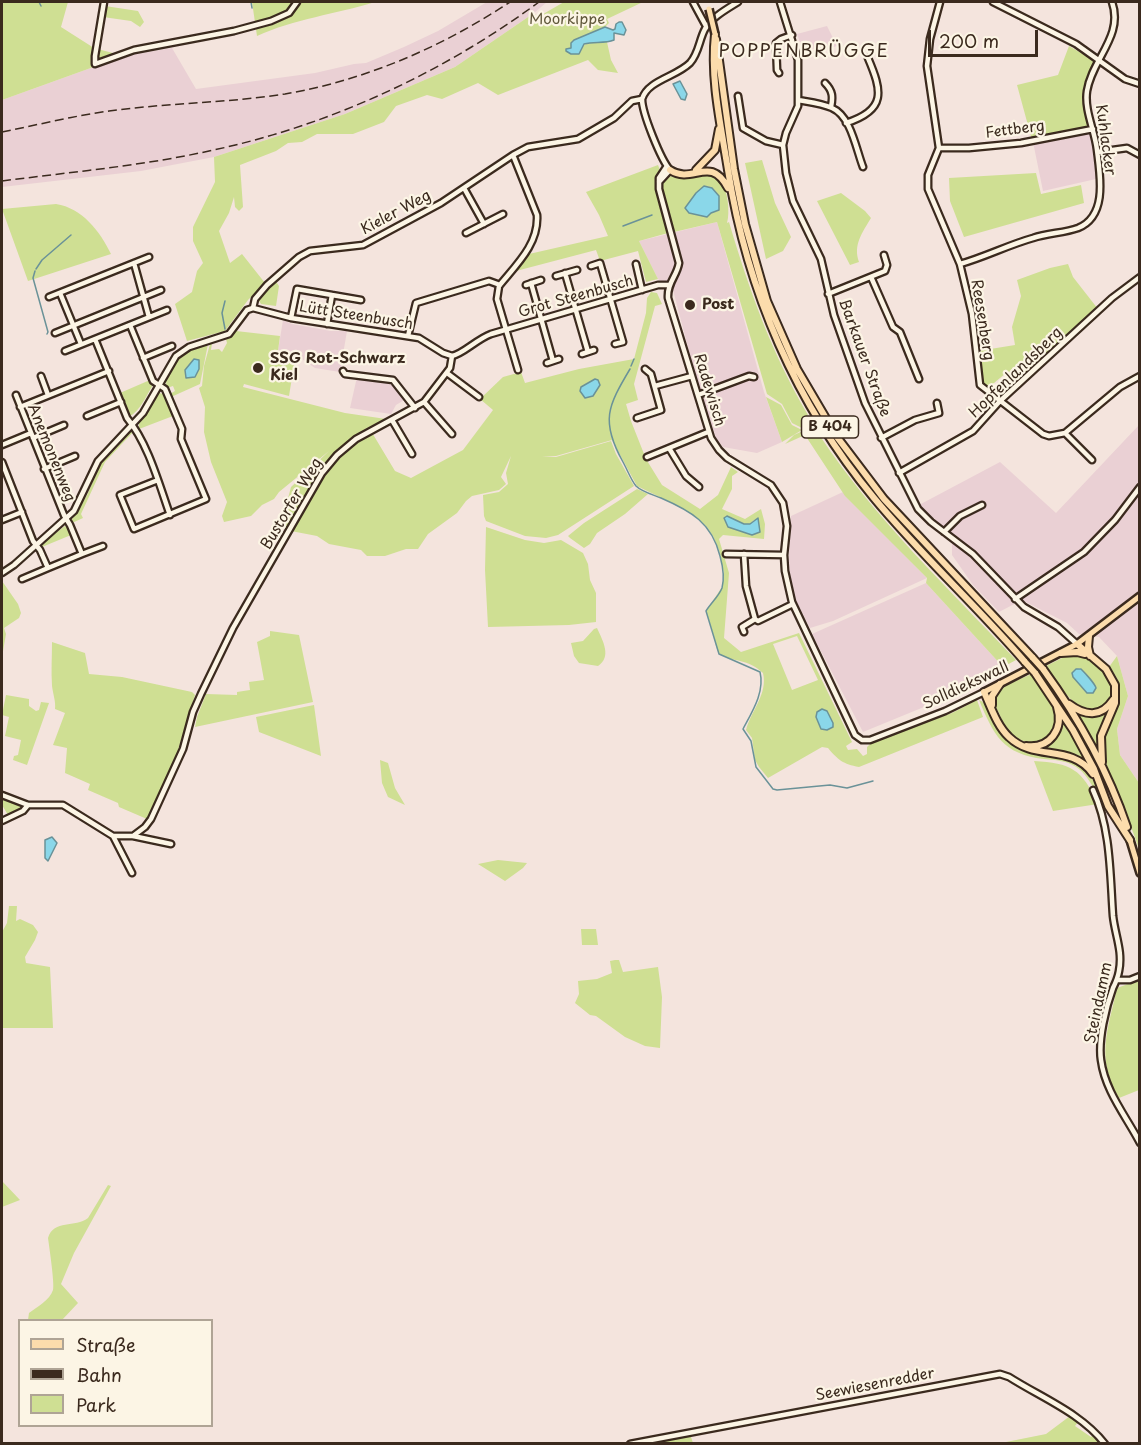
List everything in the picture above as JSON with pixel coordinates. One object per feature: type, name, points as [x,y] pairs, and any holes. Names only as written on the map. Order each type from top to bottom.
[{"type":"highway","name":"B 404","points":[[715,34],[714,67],[732,193],[748,262],[770,324],[790,369],[822,426],[874,499],[992,623],[1051,695],[1090,762],[1108,806],[1130,840]]},
{"type":"highway","name":"B 404","points":[[715,34],[736,180],[745,224],[767,301],[797,369],[837,437],[884,499],[1042,669],[1065,702],[1103,770],[1130,840]]},
{"type":"highway","points":[[694,172],[707,161],[715,150],[720,119]]},
{"type":"highway","points":[[668,168],[681,175],[708,171],[719,174],[732,193]]},
{"type":"highway","points":[[1089,636],[1088,647],[1091,656]]},
{"type":"highway","points":[[1077,644],[1113,678],[1116,694],[1114,706],[1101,736],[1103,770]]},
{"type":"highway","points":[[1061,653],[1077,652],[1091,656]]},
{"type":"highway","points":[[992,708],[992,696],[1000,684]]},
{"type":"highway","points":[[984,692],[1002,729],[1017,744],[1030,750],[1062,754],[1076,759],[1087,767],[1098,782]]},
{"type":"highway","points":[[1065,702],[1082,712],[1094,714],[1108,708],[1116,694]]},
{"type":"highway","points":[[1017,744],[1038,746],[1047,743],[1056,734],[1059,717],[1051,695]]},
{"type":"main road","name":"B 404","points":[[706,2],[715,34]]},
{"type":"main road","name":"Solldiekswall","points":[[984,692],[1077,644],[1140,596]]},
{"type":"main road","name":"B 404","points":[[1130,840],[1140,873]]},
{"type":"street","points":[[104,2],[95,64],[134,50],[234,31],[271,21],[289,13],[297,2]]},
{"type":"street","points":[[693,2],[706,26],[738,2]]},
{"type":"street","name":"Barkauer Straße","points":[[779,2],[792,35],[798,60],[798,100],[783,145],[786,173],[793,201],[821,259],[828,294],[849,362],[881,438],[918,509],[930,522],[973,554],[1032,613],[1061,629],[1077,644]]},
{"type":"street","name":"Reesenberg","points":[[940,2],[930,39],[927,66],[939,148],[928,175],[928,189],[960,264],[972,314],[980,385],[1043,434],[1048,436],[1065,433]]},
{"type":"street","points":[[996,2],[1076,44],[1125,79],[1140,84]]},
{"type":"street","name":"Kuhlacker","points":[[960,264],[1030,239],[1079,227],[1089,221],[1096,212],[1100,193],[1098,152],[1087,93],[1098,61],[1113,30],[1112,2]]},
{"type":"street","name":"Kieler Weg","points":[[2,573],[74,511],[98,460],[133,425],[160,386],[173,362],[184,350],[229,334],[247,310],[253,308],[255,299],[267,285],[299,258],[310,251],[363,244],[441,203],[488,170],[528,147],[578,139],[614,118],[633,101],[642,99],[648,88],[675,75],[692,60],[706,26]]},
{"type":"street","points":[[779,73],[776,43],[792,35]]},
{"type":"street","points":[[846,123],[867,114],[877,103],[879,86],[868,58]]},
{"type":"street","points":[[825,83],[831,89],[831,107]]},
{"type":"street","points":[[738,96],[742,128],[766,141],[783,145]]},
{"type":"street","points":[[642,99],[645,114],[668,168],[659,183],[660,192],[679,257],[677,273],[668,288]]},
{"type":"street","points":[[798,100],[831,107],[841,115],[863,166]]},
{"type":"street","name":"Fettberg","points":[[939,148],[969,148],[1021,143],[1093,129]]},
{"type":"street","points":[[1098,152],[1127,148],[1140,155]]},
{"type":"street","points":[[513,155],[537,215],[538,225],[536,236],[530,247],[500,285],[497,299],[518,370]]},
{"type":"street","points":[[464,188],[484,224]]},
{"type":"street","points":[[466,233],[503,214]]},
{"type":"street","points":[[828,294],[885,271],[887,265],[885,255]]},
{"type":"street","points":[[49,297],[149,257]]},
{"type":"street","points":[[134,263],[149,317]]},
{"type":"street","points":[[591,266],[600,263],[623,342],[615,344]]},
{"type":"street","points":[[636,264],[642,290]]},
{"type":"street","points":[[556,276],[577,270]]},
{"type":"street","points":[[565,273],[588,352]]},
{"type":"street","points":[[871,277],[893,327],[900,332],[919,379]]},
{"type":"street","name":"Hopfenlandsberg","points":[[898,474],[973,431],[1000,400],[1112,298],[1140,277]]},
{"type":"street","points":[[541,280],[529,284],[556,360],[547,363]]},
{"type":"street","points":[[408,336],[416,303],[489,281],[500,285]]},
{"type":"street","name":"Grot Steenbusch","points":[[506,330],[660,285],[668,288]]},
{"type":"street","name":"Radewisch","points":[[668,288],[669,301],[708,432],[723,454],[765,481],[780,497],[787,521],[784,555],[786,578],[793,604],[855,735],[862,740]]},
{"type":"street","points":[[291,318],[297,289],[361,300]]},
{"type":"street","points":[[55,333],[161,290]]},
{"type":"street","points":[[60,292],[81,344]]},
{"type":"street","points":[[327,324],[332,295]]},
{"type":"street","name":"Lütt Steenbusch","points":[[253,308],[291,318],[408,336],[424,340],[443,353],[452,356]]},
{"type":"street","points":[[65,351],[167,310]]},
{"type":"street","points":[[130,325],[153,381],[165,389],[182,429],[182,439],[206,499],[134,529],[120,495],[158,480]]},
{"type":"street","points":[[452,356],[483,338],[506,330]]},
{"type":"street","points":[[95,339],[127,418],[144,446],[170,514]]},
{"type":"street","points":[[143,358],[172,346]]},
{"type":"street","name":"Bustorfer Weg","points":[[134,836],[151,819],[183,749],[193,712],[201,693],[233,628],[322,473],[346,446],[424,402],[450,369],[452,356]]},
{"type":"street","points":[[637,418],[664,409],[650,372],[645,369]]},
{"type":"street","points":[[20,407],[109,371]]},
{"type":"street","points":[[343,371],[345,374],[393,380],[415,408]]},
{"type":"street","points":[[447,373],[479,398]]},
{"type":"street","points":[[41,375],[48,395]]},
{"type":"street","points":[[655,386],[692,375]]},
{"type":"street","points":[[1092,459],[1065,433],[1120,387],[1140,375]]},
{"type":"street","points":[[698,395],[749,376],[754,377]]},
{"type":"street","name":"Anemonenweg","points":[[15,395],[82,554]]},
{"type":"street","points":[[87,416],[121,402]]},
{"type":"street","points":[[424,402],[452,434]]},
{"type":"street","points":[[881,438],[915,420],[939,413],[937,403]]},
{"type":"street","points":[[392,420],[412,454]]},
{"type":"street","points":[[2,445],[64,425]]},
{"type":"street","points":[[646,457],[708,432]]},
{"type":"street","points":[[669,448],[686,476],[699,487]]},
{"type":"street","points":[[45,469],[75,456]]},
{"type":"street","points":[[2,462],[36,545],[48,568]]},
{"type":"street","points":[[2,482],[9,479]]},
{"type":"street","points":[[1015,598],[1090,546],[1115,520],[1140,487]]},
{"type":"street","points":[[944,532],[960,516],[982,505]]},
{"type":"street","points":[[2,520],[22,512]]},
{"type":"street","points":[[22,579],[103,546]]},
{"type":"street","points":[[726,554],[784,555]]},
{"type":"street","points":[[744,554],[746,586],[755,620]]},
{"type":"street","points":[[744,632],[741,627],[793,604]]},
{"type":"street","name":"Solldiekswall","points":[[862,740],[867,741],[945,711],[984,692]]},
{"type":"street","name":"Steindamm","points":[[1093,790],[1101,809],[1111,871],[1114,923],[1121,958],[1101,1038],[1101,1064],[1107,1084],[1140,1143]]},
{"type":"street","points":[[2,795],[28,805],[63,805],[113,836],[132,873]]},
{"type":"street","points":[[2,820],[23,811],[28,805]]},
{"type":"street","points":[[113,836],[134,836],[171,844]]},
{"type":"street","points":[[1117,980],[1130,980],[1140,976]]},
{"type":"street","name":"Seewiesenredder","points":[[630,1443],[1000,1374],[1074,1415],[1091,1427],[1105,1443]]},
{"type":"shaded area","points":[[487,2],[547,2],[455,67],[345,114],[214,157],[141,171],[2,187],[2,100],[124,56],[172,48],[196,89],[315,73],[366,63],[438,31]]},
{"type":"shaded area","points":[[827,26],[837,46],[820,51],[818,47],[813,49],[801,45],[797,34]]},
{"type":"shaded area","points":[[1091,130],[1096,179],[1043,191],[1033,142]]},
{"type":"shaded area","points":[[717,222],[764,392],[782,442],[757,453],[723,447],[716,438],[703,398],[704,391],[701,390],[694,370],[673,290],[658,279],[639,241]]},
{"type":"shaded area","points":[[283,320],[292,324],[331,331],[347,331],[340,372],[315,368],[299,357],[278,351]]},
{"type":"shaded area","points":[[357,377],[394,384],[406,399],[396,405],[391,414],[350,408]]},
{"type":"shaded area","points":[[1139,425],[1139,783],[1120,755],[1117,729],[1128,696],[1117,656],[1099,637],[1079,634],[1067,623],[1022,600],[999,612],[973,585],[952,555],[952,535],[919,505],[1000,462],[1056,513]]},
{"type":"shaded area","points":[[843,492],[927,578],[833,621],[810,628],[797,603],[790,576],[791,516]]},
{"type":"shaded area","points":[[926,583],[1003,667],[941,700],[863,732],[812,634]]},
{"type":"green space","points":[[2,2],[68,2],[61,27],[94,48],[124,56],[2,100]]},
{"type":"green space","points":[[252,2],[375,2],[300,21],[257,36]]},
{"type":"green space","name":"Moorkippe","points":[[564,2],[643,2],[607,19],[609,23],[605,27],[574,40],[571,48],[566,49],[582,46],[591,42],[607,42],[611,60],[618,73],[598,70],[588,60],[498,95],[478,83],[442,99],[427,95],[396,106],[384,122],[353,134],[317,134],[302,142],[288,143],[276,151],[240,165],[243,207],[239,211],[235,207],[234,197],[229,213],[219,231],[230,263],[242,254],[265,283],[248,300],[225,331],[187,341],[175,304],[192,292],[197,271],[203,263],[193,241],[193,227],[215,182],[214,157],[345,114],[455,67],[534,13],[538,17]]},
{"type":"green space","points":[[105,6],[138,11],[144,22],[140,27],[131,21],[103,17]]},
{"type":"green space","points":[[1069,46],[1095,61],[1086,88],[1091,127],[1032,140],[1017,85],[1058,75]]},
{"type":"green space","points":[[762,160],[775,203],[791,237],[783,251],[766,259],[745,163]]},
{"type":"green space","points":[[658,165],[660,170],[656,193],[668,233],[639,241],[658,279],[646,282],[638,251],[600,261],[596,250],[516,271],[529,254],[608,236],[586,192]]},
{"type":"green space","points":[[1036,173],[1041,194],[1081,185],[1084,203],[964,237],[950,201],[949,178]]},
{"type":"green space","points":[[708,174],[718,178],[723,185],[728,202],[727,223],[729,222],[762,321],[783,369],[807,416],[811,417],[814,423],[804,429],[792,423],[782,404],[767,394],[717,222],[674,232],[661,188],[664,180],[669,176],[685,179]],"holes":[[[705,186],[715,191],[718,211],[707,217],[689,213],[685,208],[694,196]]]},
{"type":"green space","points":[[841,193],[871,218],[858,245],[859,262],[850,265],[817,201]]},
{"type":"green space","points":[[56,204],[74,210],[89,222],[96,229],[111,254],[28,281],[2,209]]},
{"type":"green space","points":[[1068,264],[1073,277],[1098,309],[1016,383],[1006,373],[988,388],[983,383],[978,351],[1015,345],[1012,327],[1021,296],[1017,280]]},
{"type":"green space","points":[[275,280],[279,286],[276,306],[261,304],[257,298]]},
{"type":"green space","points":[[651,292],[657,293],[662,304],[655,306],[634,384],[638,400],[626,404],[646,459],[662,485],[700,509],[718,495],[731,467],[738,472],[732,476],[732,489],[722,509],[745,519],[761,509],[765,524],[764,539],[723,535],[719,539],[729,573],[724,638],[741,652],[799,633],[852,742],[846,746],[848,750],[857,749],[863,756],[867,754],[867,747],[873,741],[952,713],[977,700],[983,717],[859,767],[845,763],[828,748],[822,747],[768,778],[755,760],[752,738],[746,730],[761,695],[763,673],[752,665],[719,654],[706,611],[722,587],[724,573],[713,536],[695,516],[637,486],[612,440],[556,456],[542,456],[556,457],[611,441],[634,486],[558,535],[546,538],[525,536],[486,521],[483,495],[499,492],[508,484],[506,473],[511,456],[501,477],[506,484],[499,490],[472,496],[457,513],[428,534],[418,549],[406,549],[385,556],[367,556],[361,550],[329,544],[317,536],[291,531],[281,525],[291,487],[329,451],[251,516],[224,522],[222,516],[227,502],[211,462],[204,432],[205,407],[199,388],[202,386],[210,344],[212,343],[211,350],[219,349],[222,352],[227,343],[226,339],[236,331],[280,336],[278,351],[299,357],[295,359],[289,396],[244,384],[243,387],[345,413],[386,419],[365,429],[371,431],[395,471],[411,478],[463,450],[493,410],[480,399],[503,377],[521,372],[525,383],[579,369],[634,359],[646,313],[647,298]],"holes":[[[727,516],[744,524],[750,524],[754,520],[752,535],[727,525],[724,518]],[[797,636],[818,680],[792,690],[773,644]],[[821,709],[827,711],[833,723],[820,727]]]},
{"type":"green space","points":[[208,344],[200,384],[171,397],[170,394],[175,391],[173,386],[167,388],[166,383],[174,362],[188,349]]},
{"type":"green space","points":[[150,380],[153,385],[140,407],[129,417],[120,393]]},
{"type":"green space","points":[[159,393],[164,394],[173,416],[139,429],[139,422]]},
{"type":"green space","points":[[766,397],[781,405],[792,425],[802,430],[782,442]]},
{"type":"green space","points":[[816,425],[818,436],[864,496],[1016,660],[1003,667],[926,583],[927,578],[845,496],[805,435],[785,444],[794,435]]},
{"type":"green space","points":[[129,431],[134,431],[105,462],[81,514],[83,518],[72,523],[102,461]]},
{"type":"green space","points":[[637,489],[648,494],[625,514],[597,533],[590,544],[584,548],[568,536],[584,523]]},
{"type":"green space","points":[[65,526],[68,527],[71,535],[42,547],[42,543]]},
{"type":"green space","points":[[486,527],[525,540],[544,543],[561,540],[583,553],[596,593],[596,622],[488,627],[485,570]]},
{"type":"green space","points":[[2,581],[18,604],[21,613],[19,618],[4,628],[6,634],[2,657]]},
{"type":"green space","points":[[597,628],[605,648],[605,658],[598,666],[579,663],[574,656],[571,643],[583,641]]},
{"type":"green space","points":[[270,631],[299,635],[313,702],[195,727],[206,694],[237,695],[237,692],[250,690],[249,682],[264,680],[257,642],[270,636]]},
{"type":"green space","points":[[52,642],[85,653],[89,674],[122,677],[192,692],[195,695],[176,757],[147,819],[88,790],[90,784],[65,773],[67,748],[53,745],[65,713],[55,709],[52,686]]},
{"type":"green space","points":[[1072,653],[1097,665],[1109,679],[1111,687],[1111,696],[1107,705],[1092,712],[1084,709],[1065,693],[1046,666]],"holes":[[[1080,668],[1091,681],[1087,693],[1072,675],[1074,670]]]},
{"type":"green space","points":[[1117,656],[1128,696],[1117,729],[1120,755],[1139,783],[1139,850],[1112,783],[1104,754],[1104,730],[1119,697],[1120,688],[1117,678],[1109,667]]},
{"type":"green space","points":[[1031,674],[1049,697],[1057,722],[1050,736],[1037,742],[1029,742],[1014,736],[1003,722],[994,702],[996,694],[1001,689]]},
{"type":"green space","points":[[6,695],[29,699],[29,706],[36,711],[39,710],[41,702],[49,703],[27,765],[13,760],[14,756],[18,755],[21,740],[5,736],[9,717],[2,715]]},
{"type":"green space","points":[[979,700],[988,707],[1009,741],[1022,749],[1069,759],[1091,777],[1099,796],[1085,775],[1075,766],[1063,761],[1018,753],[1001,741]]},
{"type":"green space","points":[[314,705],[321,756],[259,732],[256,717]]},
{"type":"green space","points":[[1110,707],[1099,736],[1098,749],[1078,713]]},
{"type":"green space","points":[[1062,716],[1089,766],[1069,753],[1035,749],[1055,738],[1062,723]]},
{"type":"green space","points":[[380,760],[388,763],[395,788],[405,805],[388,797],[382,783]]},
{"type":"green space","points":[[1034,761],[1066,766],[1074,770],[1086,783],[1098,804],[1053,811]]},
{"type":"green space","points":[[2,797],[24,806],[19,811],[2,818],[8,815],[2,805]]},
{"type":"green space","points":[[498,860],[527,863],[505,881],[478,864]]},
{"type":"green space","points":[[9,906],[17,906],[16,921],[20,919],[33,925],[38,932],[25,957],[26,963],[50,967],[53,1028],[2,1028],[2,932],[7,923]]},
{"type":"green space","points":[[581,929],[596,929],[598,945],[582,945]]},
{"type":"green space","points":[[619,960],[623,972],[658,967],[662,997],[660,1048],[645,1046],[625,1037],[575,1003],[579,994],[578,981],[597,979],[612,973],[610,961]]},
{"type":"green space","points":[[1139,980],[1139,1090],[1119,1098],[1107,1070],[1105,1057],[1107,1031],[1117,988]]},
{"type":"green space","points":[[2,1181],[20,1200],[2,1207]]},
{"type":"green space","points":[[108,1185],[111,1186],[74,1253],[61,1284],[78,1303],[63,1319],[28,1319],[29,1313],[46,1300],[53,1290],[48,1238],[51,1232],[60,1226],[88,1218]]},
{"type":"green space","points":[[1070,1416],[1079,1421],[1075,1426],[1091,1437],[1093,1435],[1101,1443],[996,1444],[1046,1434]]},
{"type":"green space","points":[[690,1434],[693,1443],[664,1443],[663,1438]]},
{"type":"water","points":[[619,22],[622,22],[626,30],[624,35],[614,33],[614,40],[584,44],[579,54],[566,51],[571,48],[574,40],[605,27],[613,30]]},
{"type":"water","points":[[680,81],[687,94],[685,100],[681,99],[673,84]]},
{"type":"water","points":[[704,186],[712,188],[719,196],[719,210],[707,217],[689,213],[685,208]]},
{"type":"water","points":[[194,359],[199,360],[199,369],[195,377],[186,378],[185,370]]},
{"type":"water","points":[[595,379],[600,385],[593,396],[585,398],[580,391],[581,387]]},
{"type":"water","points":[[727,516],[744,524],[750,524],[758,518],[760,532],[752,535],[728,527],[724,518]]},
{"type":"water","points":[[1076,669],[1081,669],[1094,684],[1096,688],[1093,693],[1087,693],[1073,677],[1072,673]]},
{"type":"water","points":[[822,709],[827,711],[833,723],[833,727],[827,730],[821,729],[816,717],[817,712]]},
{"type":"water","points":[[52,837],[57,843],[48,861],[45,858],[45,840]]},
{"type":"waterway","points":[[39,2],[41,6]]},
{"type":"waterway","points":[[251,2],[252,8]]},
{"type":"waterway","points":[[623,226],[652,215]]},
{"type":"waterway","points":[[36,269],[42,260],[71,235]]},
{"type":"waterway","points":[[35,271],[33,278],[47,334]]},
{"type":"waterway","points":[[225,301],[222,313],[225,329]]},
{"type":"waterway","points":[[631,366],[634,359]]},
{"type":"waterway","points":[[630,369],[612,404],[609,424],[611,435],[636,486],[691,513],[712,535],[723,568],[723,584],[719,594],[706,611],[719,654],[760,672],[759,694],[743,729],[751,741],[756,767],[773,789],[777,790],[830,785],[847,788],[873,781]]},
{"type":"railway","points":[[2,132],[109,111],[263,97],[315,88],[374,71],[402,60],[458,33],[510,2]]},
{"type":"railway","points":[[2,181],[132,165],[183,156],[297,127],[340,112],[423,74],[502,28],[539,2]]},
{"type":"place","name":"Post","points":[[690,305]]},
{"type":"place","name":"SSG Rot-Schwarz Kiel","points":[[258,368]]},
{"type":"district","name":"POPPENBRÜGGE","points":[[804,52]]}]
